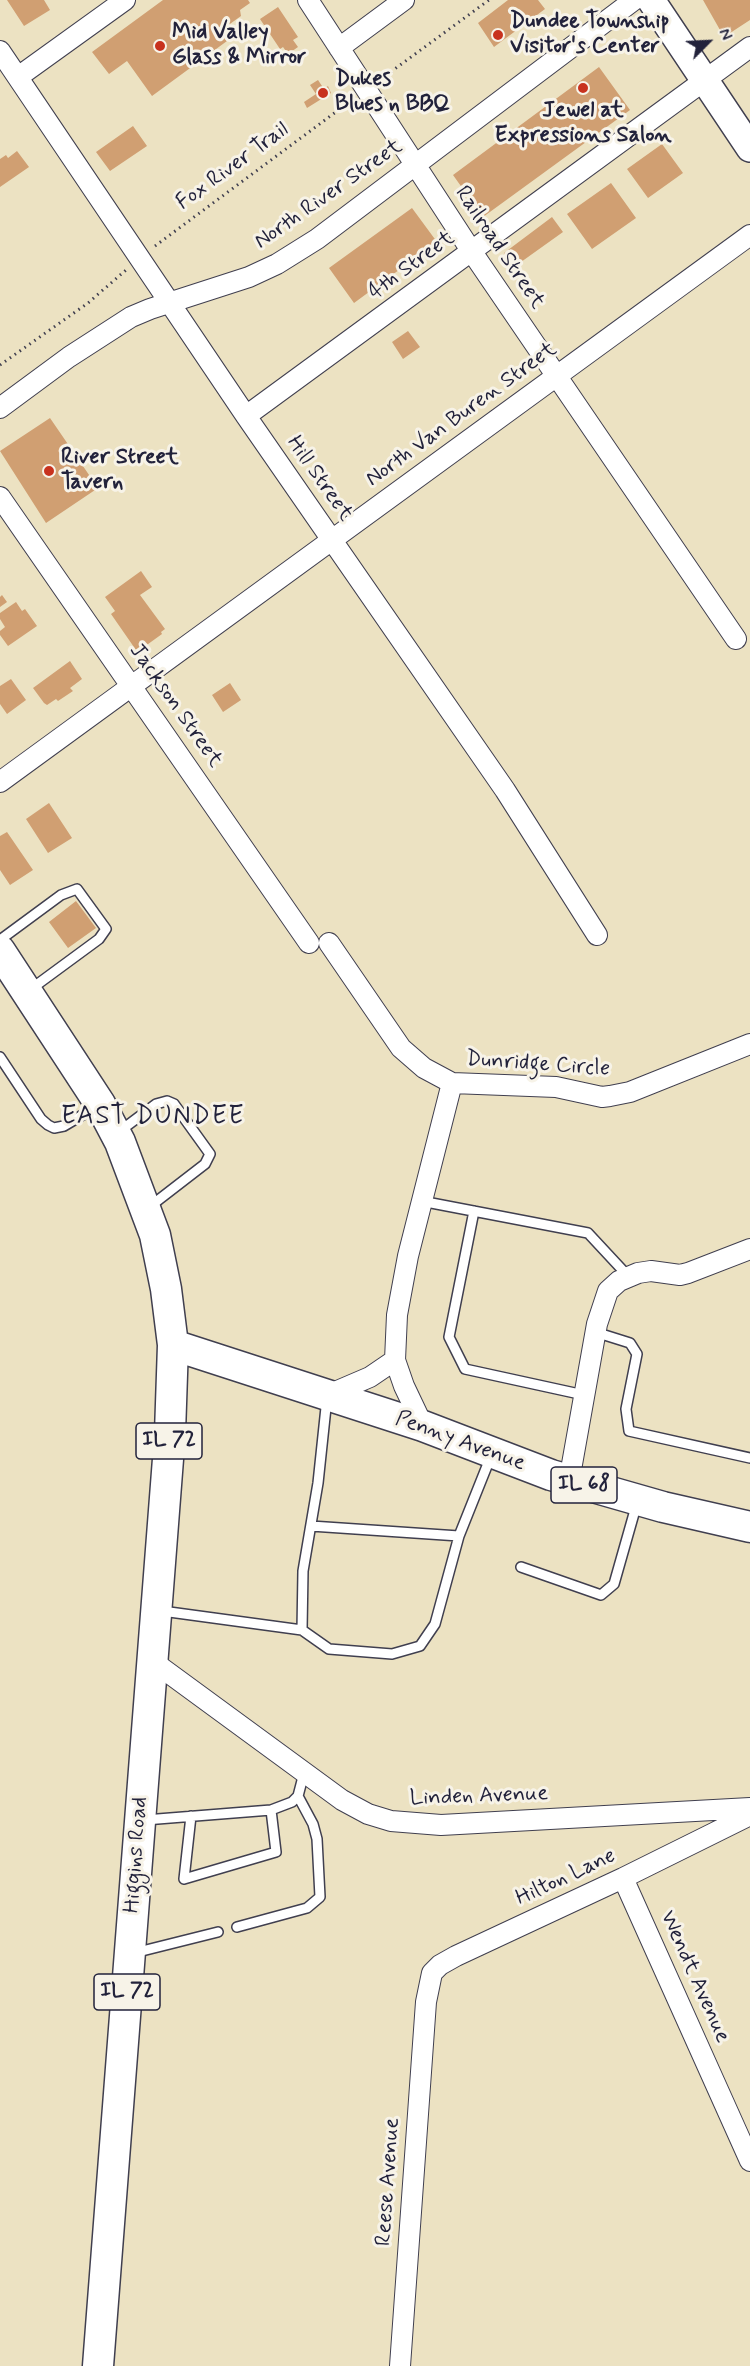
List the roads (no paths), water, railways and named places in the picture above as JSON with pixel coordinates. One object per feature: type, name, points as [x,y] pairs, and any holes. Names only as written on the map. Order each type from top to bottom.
[{"type":"main road","name":"IL 72","points":[[0,951],[100,1104],[116,1134],[146,1209],[161,1262],[173,1345]]},
{"type":"main road","name":"Penny Avenue","points":[[173,1345],[423,1426],[492,1454],[569,1481],[750,1527]]},
{"type":"main road","name":"Higgins Road","points":[[98,2366],[170,1433],[173,1345]]},
{"type":"street","points":[[18,77],[125,0]]},
{"type":"street","name":"Railroad Street","points":[[308,0],[472,252],[736,639]]},
{"type":"street","points":[[339,48],[404,0]]},
{"type":"street","name":"North River Street","points":[[0,408],[69,357],[140,312],[249,277],[278,264],[317,239],[634,0]]},
{"type":"street","points":[[651,0],[750,148]]},
{"type":"street","name":"4th Street","points":[[246,416],[750,47]]},
{"type":"street","name":"Hill Street","points":[[0,51],[246,416],[505,790],[597,935]]},
{"type":"street","name":"North Van Buren Street","points":[[0,782],[750,235]]},
{"type":"street","name":"Jackson Street","points":[[0,497],[309,943]]},
{"type":"street","points":[[329,943],[401,1048],[424,1068],[452,1083]]},
{"type":"street","name":"Dunridge Circle","points":[[423,1426],[404,1386],[395,1360],[397,1315],[422,1201],[452,1083],[556,1087],[603,1097],[630,1092],[750,1044]]},
{"type":"street","points":[[569,1481],[595,1332],[600,1309],[608,1291],[628,1276],[647,1271],[688,1274],[750,1249]]},
{"type":"street","points":[[328,1395],[370,1377],[395,1360]]},
{"type":"street","name":"Linden Avenue","points":[[151,1660],[304,1773],[359,1810],[383,1820],[441,1825],[750,1808]]},
{"type":"street","name":"Hilton Lane","points":[[426,2002],[430,1976],[443,1962],[623,1878],[750,1815]]},
{"type":"street","name":"Wendt Avenue","points":[[623,1878],[750,2161]]},
{"type":"street","name":"Reese Avenue","points":[[399,2366],[426,2002]]},
{"type":"lane","points":[[0,940],[62,895],[77,889],[106,928],[99,939],[27,992]]},
{"type":"lane","points":[[0,1056],[41,1119],[51,1127],[64,1126],[100,1104]]},
{"type":"lane","points":[[116,1134],[156,1104],[167,1101],[174,1104],[210,1154],[205,1164],[146,1209]]},
{"type":"lane","points":[[422,1201],[588,1233],[628,1276]]},
{"type":"lane","points":[[474,1211],[449,1337],[465,1369],[584,1395]]},
{"type":"lane","points":[[595,1332],[630,1343],[637,1354],[626,1409],[629,1431],[750,1458]]},
{"type":"lane","points":[[302,1630],[303,1571],[328,1395]]},
{"type":"lane","points":[[155,1610],[302,1630],[329,1648],[392,1654],[420,1646],[435,1624],[459,1536],[492,1454]]},
{"type":"lane","points":[[521,1567],[601,1595],[614,1584],[638,1500]]},
{"type":"lane","points":[[311,1526],[459,1536]]},
{"type":"lane","points":[[140,1820],[271,1810],[292,1802],[298,1796],[304,1773]]},
{"type":"lane","points":[[237,1927],[307,1908],[320,1897],[317,1839],[298,1796]]},
{"type":"lane","points":[[191,1816],[184,1880],[276,1852],[271,1810]]},
{"type":"lane","points":[[130,1954],[218,1932]]},
{"type":"place","name":"Dundee Township Visitor's Center","points":[[498,35]]},
{"type":"place","name":"Mid Valley Glass & Mirror","points":[[160,46]]},
{"type":"place","name":"Jewel at Expressions Salon","points":[[583,88]]},
{"type":"place","name":"Dukes Blues n BBQ","points":[[323,93]]},
{"type":"place","name":"River Street Tavern","points":[[49,471]]},
{"type":"district","name":"EAST DUNDEE","points":[[153,1118]]}]
